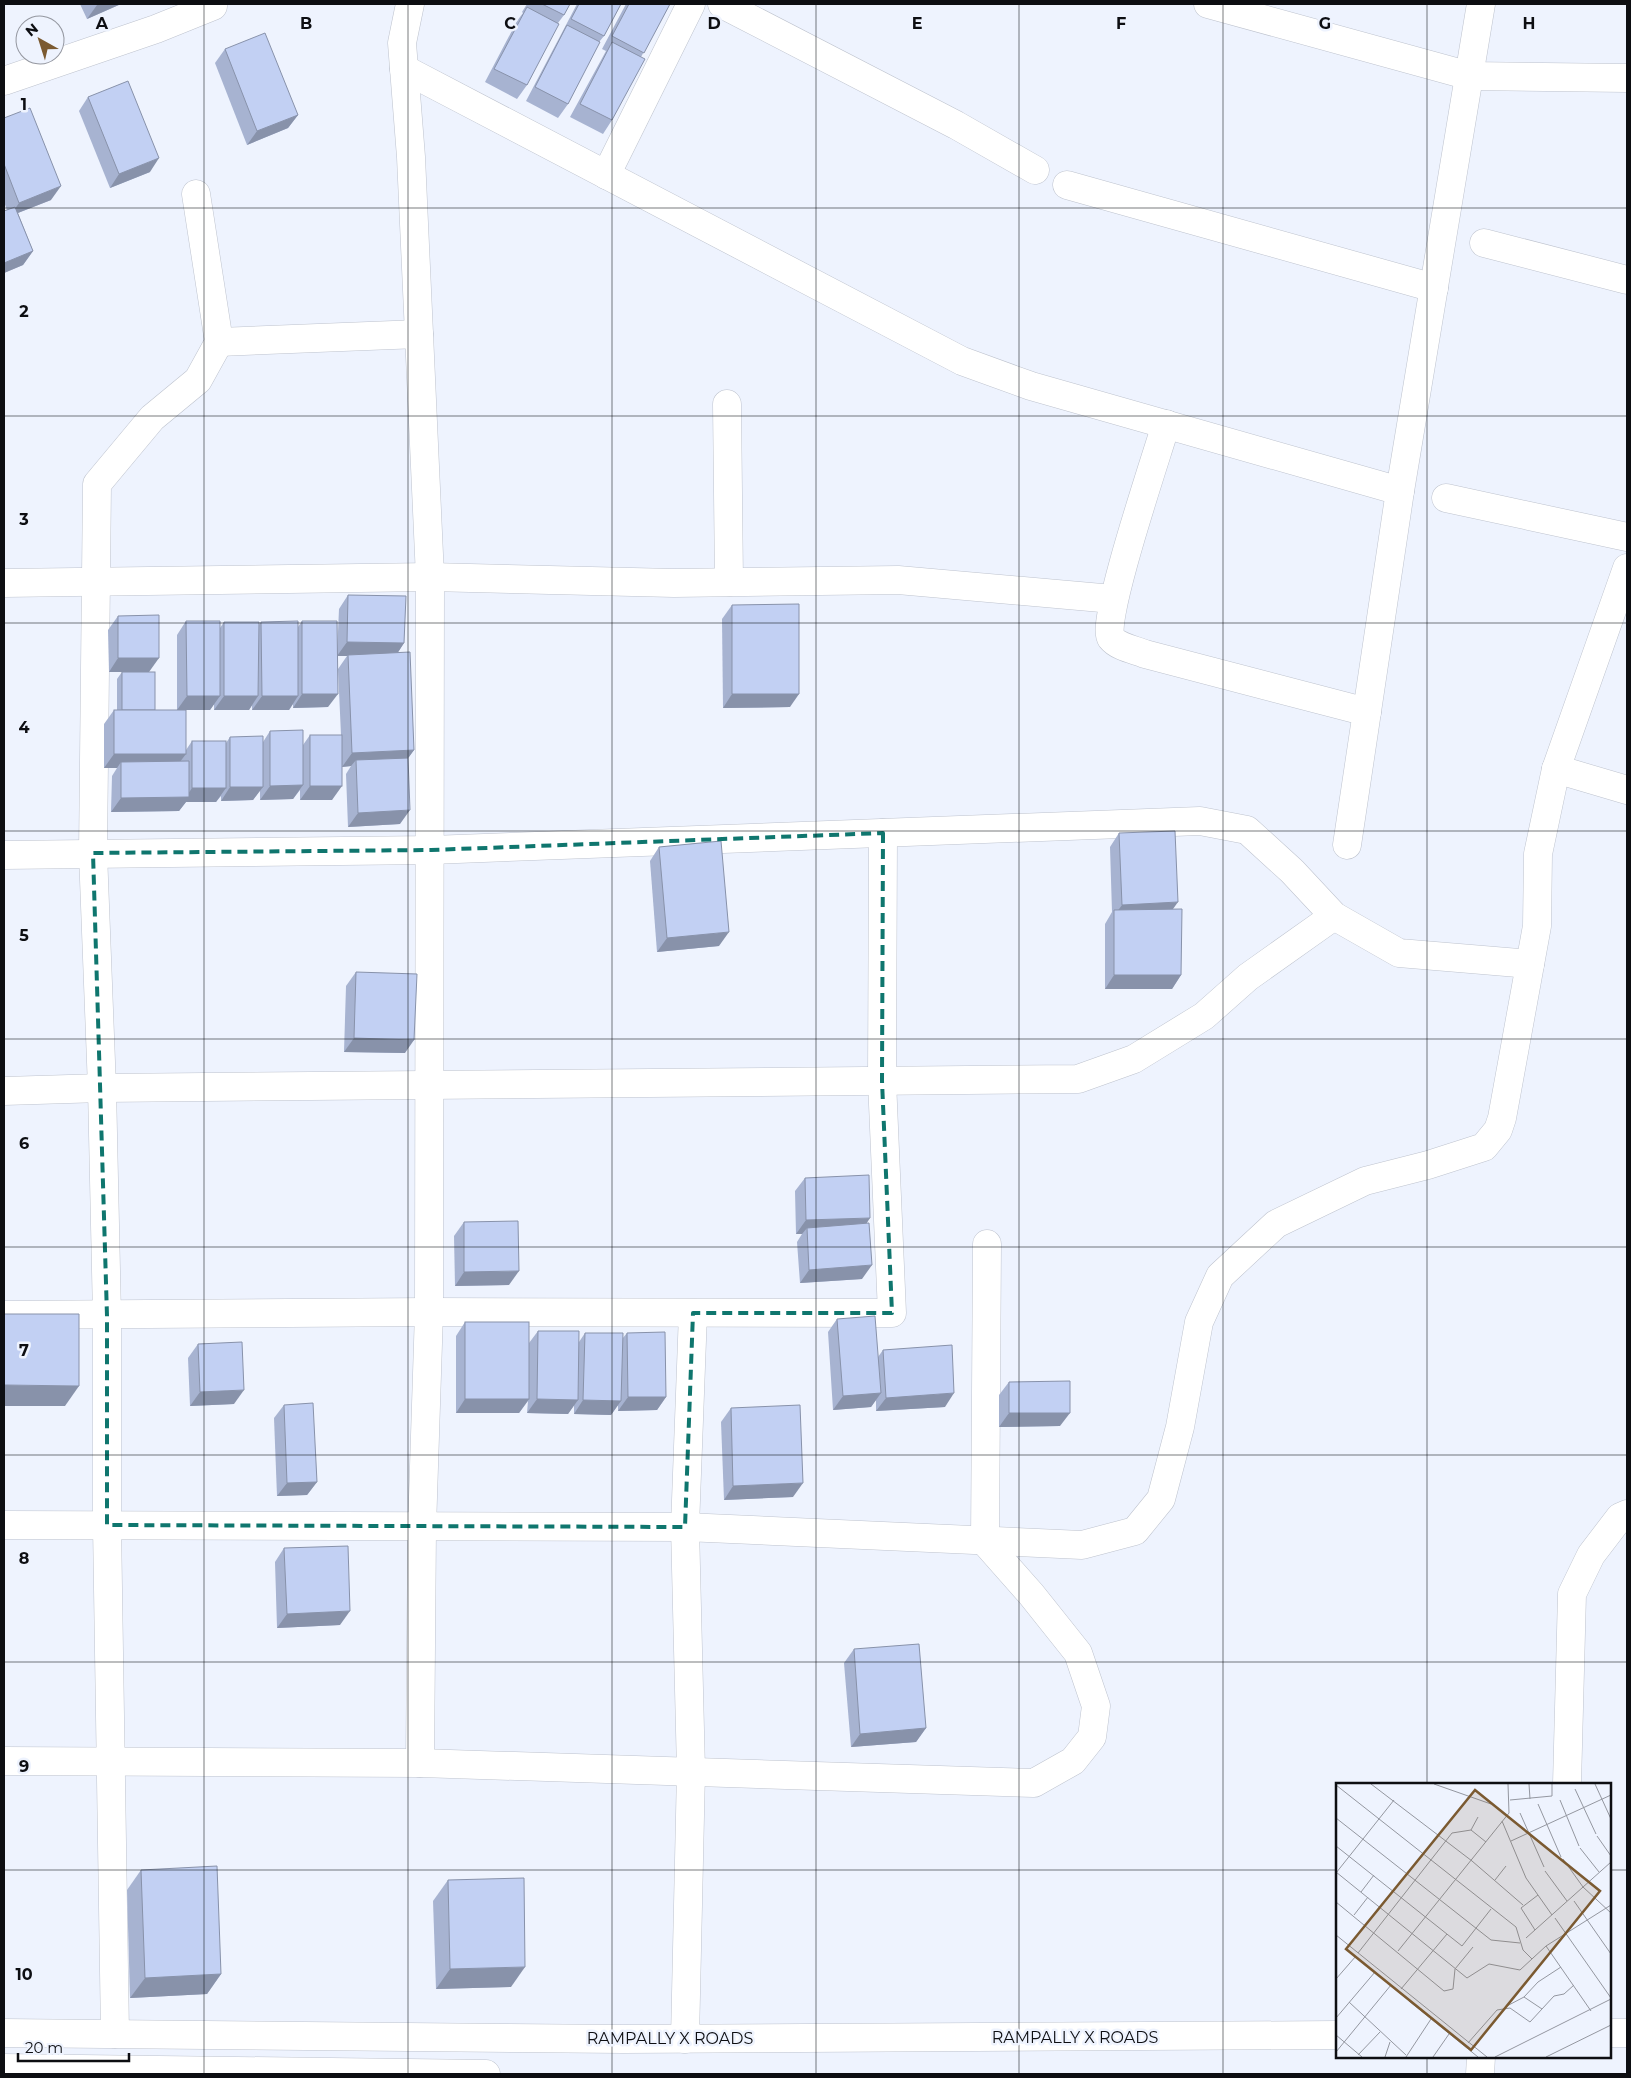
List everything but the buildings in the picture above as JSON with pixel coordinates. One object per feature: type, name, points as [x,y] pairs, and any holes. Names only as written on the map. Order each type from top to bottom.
[{"type":"street","points":[[410,4],[402,43],[411,157],[430,577],[431,1085],[429,1312],[422,1528],[420,1763]]},
{"type":"street","points":[[606,176],[691,4]]},
{"type":"street","points":[[722,4],[956,125],[1035,170]]},
{"type":"street","points":[[1208,4],[1470,76],[1627,78]]},
{"type":"street","points":[[1348,845],[1400,491],[1481,4]]},
{"type":"street","points":[[4,81],[156,29],[213,6]]},
{"type":"street","points":[[404,69],[962,362],[1031,386],[1400,491]]},
{"type":"street","points":[[1067,185],[1434,288]]},
{"type":"street","points":[[115,2034],[107,1526],[107,1316],[102,1088],[92,854],[98,484],[152,418],[198,380],[218,342],[196,194]]},
{"type":"street","points":[[1484,243],[1627,280]]},
{"type":"street","points":[[218,342],[419,334]]},
{"type":"street","points":[[727,404],[729,582]]},
{"type":"street","points":[[1166,424],[1114,599],[1109,630],[1111,637],[1119,644],[1145,654],[1367,712]]},
{"type":"street","points":[[1446,498],[1627,537]]},
{"type":"street","points":[[4,1525],[422,1528],[685,1527],[1082,1545],[1135,1531],[1161,1499],[1180,1427],[1200,1322],[1220,1276],[1276,1224],[1365,1181],[1428,1165],[1484,1146],[1498,1130],[1502,1118],[1537,926],[1538,854],[1556,769],[1627,568]]},
{"type":"street","points":[[4,583],[430,577],[729,582],[898,580],[1114,599]]},
{"type":"street","points":[[1556,769],[1627,790]]},
{"type":"street","points":[[4,855],[431,850],[1200,821],[1246,830],[1292,871],[1334,916],[1399,953],[1530,964]]},
{"type":"street","points":[[4,1316],[429,1312],[892,1313],[882,1081],[883,834]]},
{"type":"street","points":[[4,1091],[102,1088],[1078,1080],[1134,1059],[1204,1016],[1248,977],[1334,916]]},
{"type":"street","points":[[4,1761],[420,1763],[1034,1783],[1073,1761],[1092,1737],[1096,1706],[1078,1653],[1031,1594],[984,1542],[987,1244]]},
{"type":"street","points":[[685,2039],[692,1771],[685,1527],[693,1313]]},
{"type":"street","points":[[1567,1783],[1572,1594],[1591,1555],[1625,1509]]},
{"type":"street","name":"RAMPALLY X ROADS","points":[[4,2032],[685,2039],[1336,2034]]},
{"type":"street","points":[[1611,2033],[1627,2032]]},
{"type":"street","points":[[1480,2074],[1481,2058]]},
{"type":"street","points":[[4,2068],[113,2071],[486,2074]]},
{"type":"highlighted area","points":[[883,833],[882,1081],[892,1313],[693,1313],[685,1527],[107,1525],[107,1316],[93,853],[431,850]]}]
